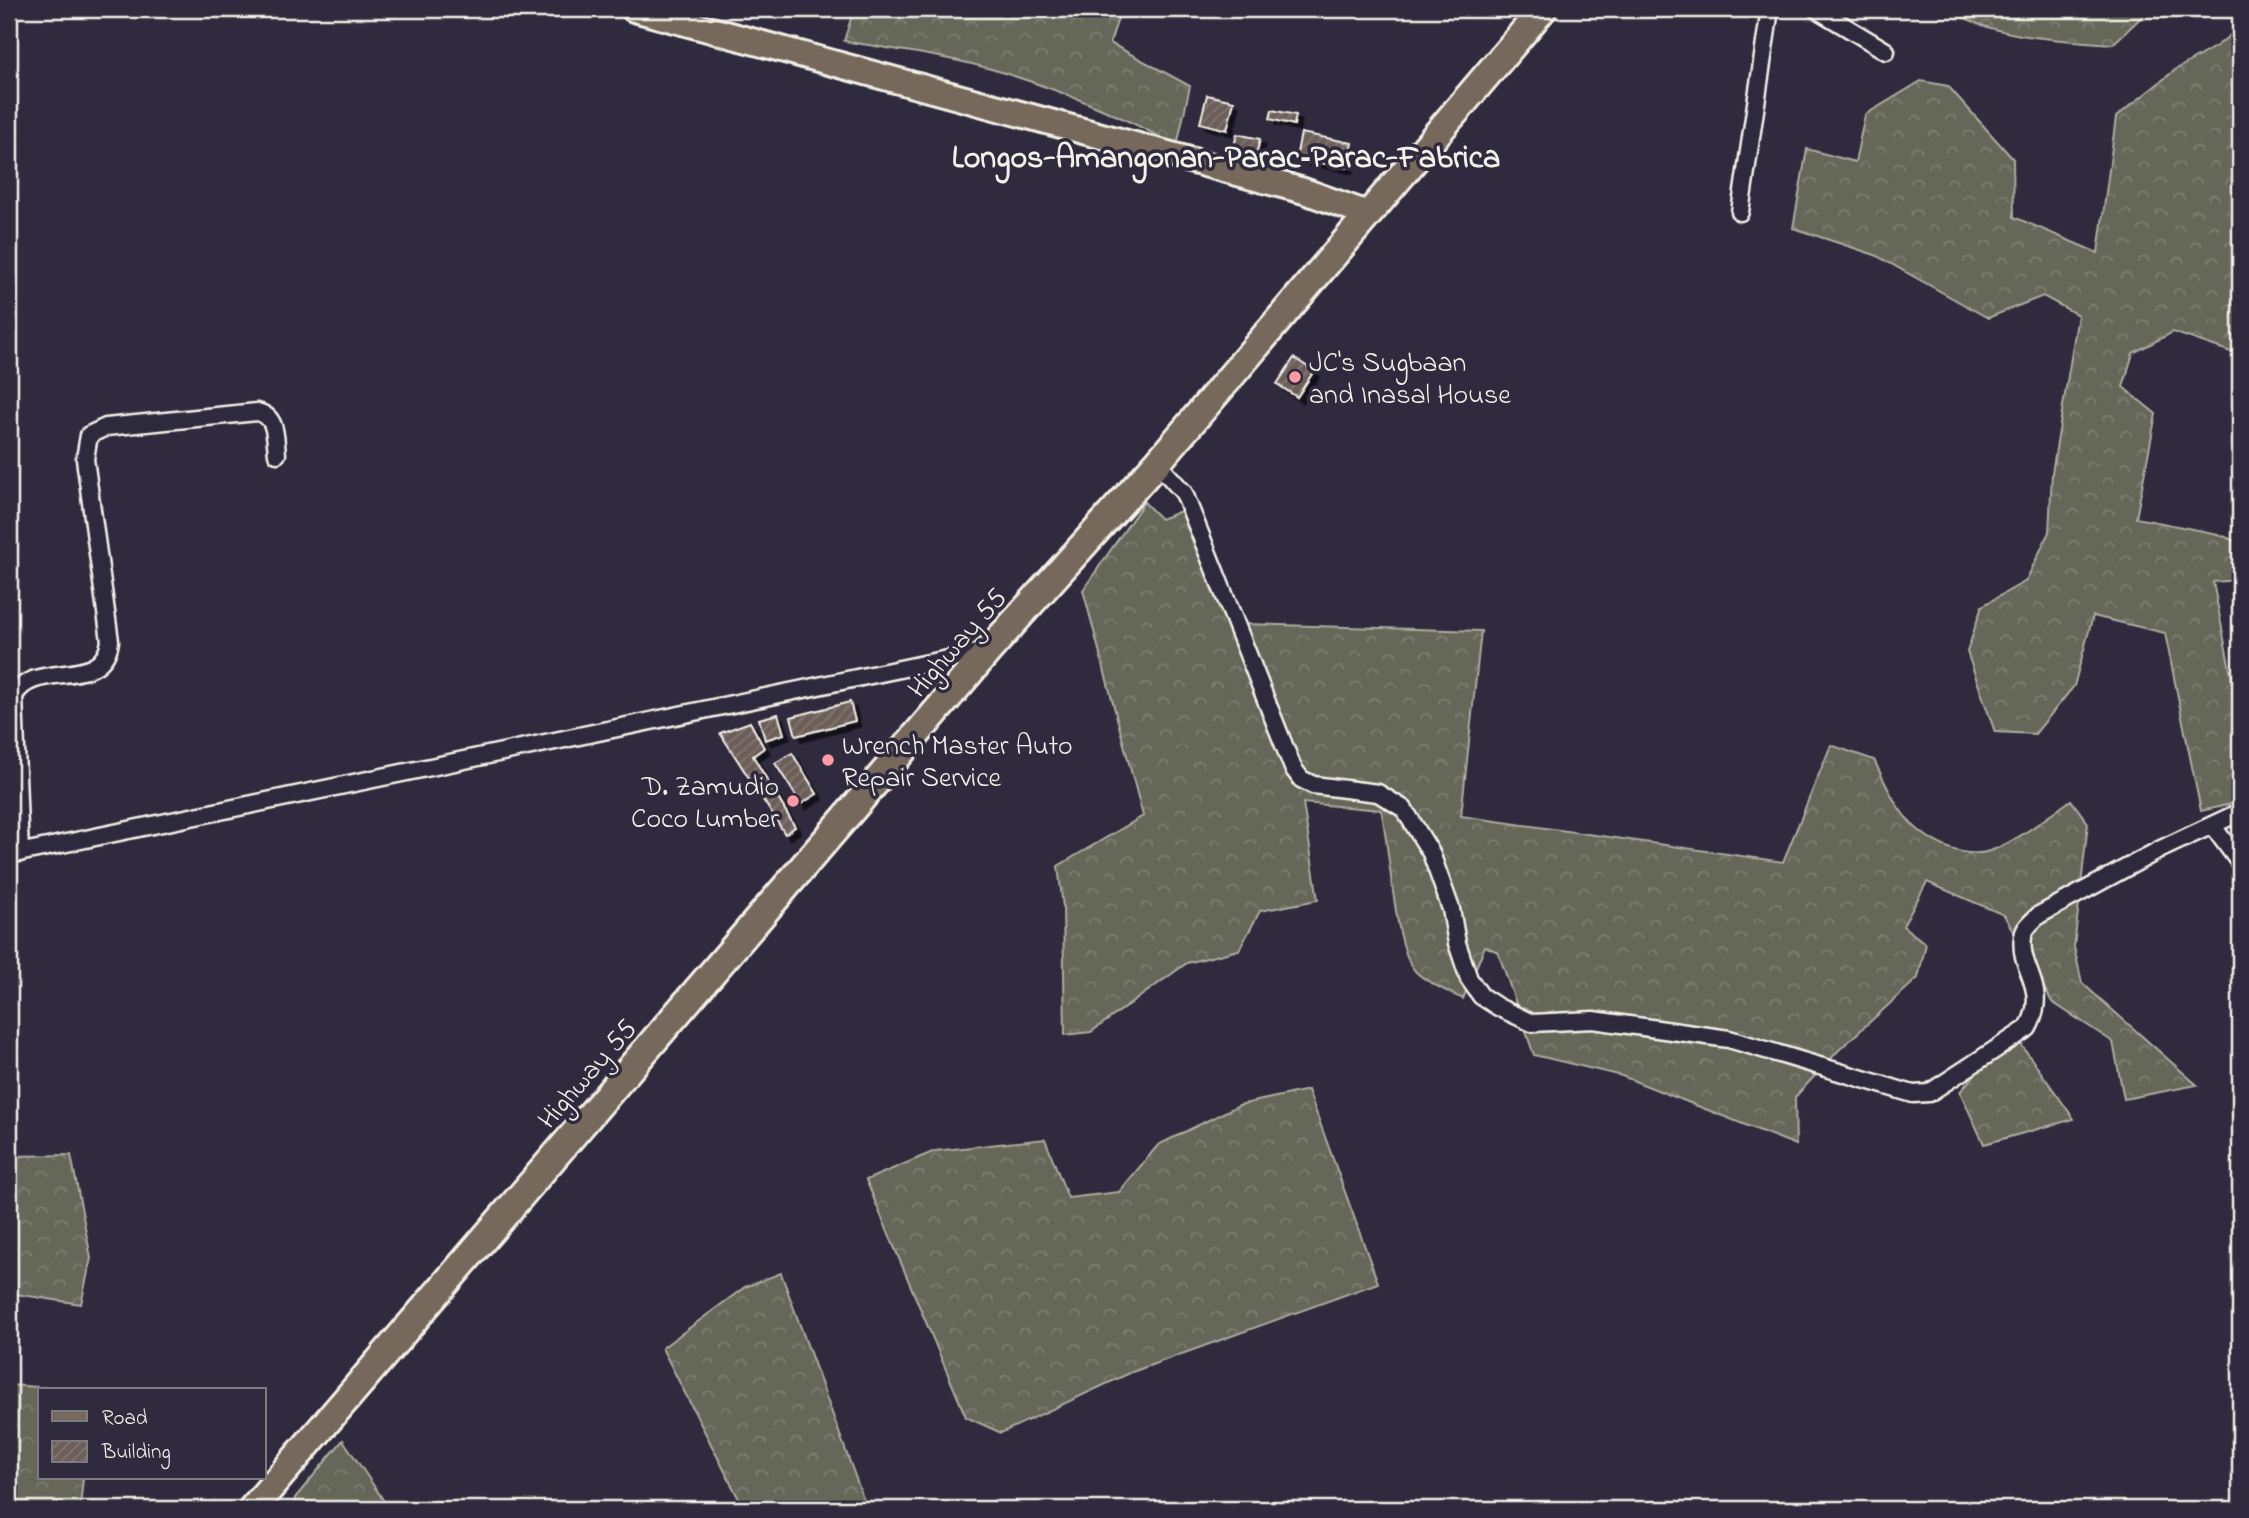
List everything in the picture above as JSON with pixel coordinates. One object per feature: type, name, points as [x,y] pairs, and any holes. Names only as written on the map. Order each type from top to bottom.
[{"type":"highway","name":"Highway 55","points":[[252,1509],[989,650],[1164,471],[1368,215],[1543,9]]},
{"type":"main road","points":[[634,9],[1304,191],[1368,215]]},
{"type":"street","points":[[1740,212],[1770,9]]},
{"type":"street","points":[[1816,9],[1886,51]]},
{"type":"street","points":[[277,454],[272,421],[266,414],[257,412],[106,427],[89,435],[85,459],[110,641],[108,653],[95,668],[29,681],[19,687],[14,696],[14,854],[989,650]]},
{"type":"street","points":[[1164,471],[1184,494],[1293,768],[1301,779],[1313,785],[1378,793],[1404,809],[1431,853],[1451,909],[1457,943],[1469,979],[1481,996],[1532,1023],[1593,1020],[1729,1039],[1913,1094],[1929,1093],[2028,1028],[2035,1015],[2037,999],[2022,939],[2026,928],[2039,915],[2161,849],[2240,812]]},
{"type":"street","points":[[2212,825],[2240,863]]},
{"type":"green space","points":[[854,9],[1121,9],[1110,43],[1190,86],[1177,146],[1090,104],[998,71],[941,57],[844,41]]},
{"type":"green space","points":[[1951,9],[2150,9],[2113,44],[2007,32],[1986,27]]},
{"type":"green space","points":[[2240,27],[2240,355],[2173,332],[2133,353],[2123,387],[2156,414],[2136,518],[2218,534],[2240,543],[2240,580],[2213,582],[2240,721],[2240,791],[2231,804],[2201,811],[2165,633],[2093,616],[2074,686],[2035,734],[1995,732],[1967,652],[1982,606],[2026,581],[2049,532],[2052,473],[2078,315],[2043,296],[1988,318],[1875,255],[1793,228],[1807,149],[1855,162],[1865,115],[1921,81],[1948,86],[2013,159],[2014,217],[2098,253],[2116,117],[2175,70],[2218,45]]},
{"type":"green space","points":[[1144,502],[1161,519],[1198,504],[1244,624],[1481,631],[1461,816],[1783,862],[1831,745],[1874,760],[1892,796],[1907,818],[1928,837],[1954,850],[1982,853],[1995,849],[2025,833],[2071,800],[2088,823],[2074,947],[2082,983],[2197,1085],[2124,1099],[2113,1042],[2052,1002],[2004,915],[1927,882],[1903,926],[1926,944],[1918,978],[1839,1050],[1795,1097],[1796,1145],[1622,1076],[1534,1055],[1498,952],[1485,946],[1463,999],[1416,972],[1409,960],[1398,921],[1381,810],[1303,803],[1318,900],[1260,911],[1239,950],[1187,963],[1091,1032],[1065,1035],[1063,907],[1058,866],[1143,816],[1083,590]]},
{"type":"green space","points":[[2011,1030],[2074,1119],[1984,1144],[1960,1092]]},
{"type":"green space","points":[[1308,1090],[1378,1283],[1132,1372],[1001,1433],[966,1417],[866,1180],[935,1151],[1045,1139],[1068,1198],[1119,1192],[1158,1145],[1239,1105]]},
{"type":"green space","points":[[71,1155],[91,1258],[81,1304],[9,1293],[9,1156]]},
{"type":"green space","points":[[781,1273],[867,1509],[744,1509],[662,1348],[745,1287]]},
{"type":"green space","points":[[9,1385],[52,1388],[38,1388],[38,1480],[83,1480],[80,1509],[9,1509]]},
{"type":"green space","points":[[343,1440],[388,1507],[395,1509],[294,1509],[295,1498]]},
{"type":"building","points":[[1207,95],[1234,101],[1227,130],[1200,123]]},
{"type":"building","points":[[1272,110],[1296,115],[1294,125],[1270,119]]},
{"type":"building","points":[[1301,133],[1352,143],[1347,168],[1296,158]]},
{"type":"building","points":[[1237,134],[1260,139],[1254,164],[1231,158]]},
{"type":"building","points":[[1294,358],[1314,371],[1297,397],[1277,384]]},
{"type":"building","points":[[850,702],[855,721],[796,736],[791,717]]},
{"type":"building","points":[[778,714],[784,734],[765,740],[759,719]]},
{"type":"building","points":[[750,722],[764,748],[753,756],[795,827],[785,834],[720,733]]},
{"type":"building","points":[[792,753],[817,794],[801,804],[775,763]]},
{"type":"place","name":"JC's Sugbaan and Inasal House","points":[[1295,377]]},
{"type":"place","name":"Wrench Master Auto Repair Service","points":[[828,760]]},
{"type":"place","name":"D. Zamudio Coco Lumber","points":[[793,801]]},
{"type":"district","name":"Longos-Amangonan-Parac‑Parac-Fabrica","points":[[1226,156]]}]
